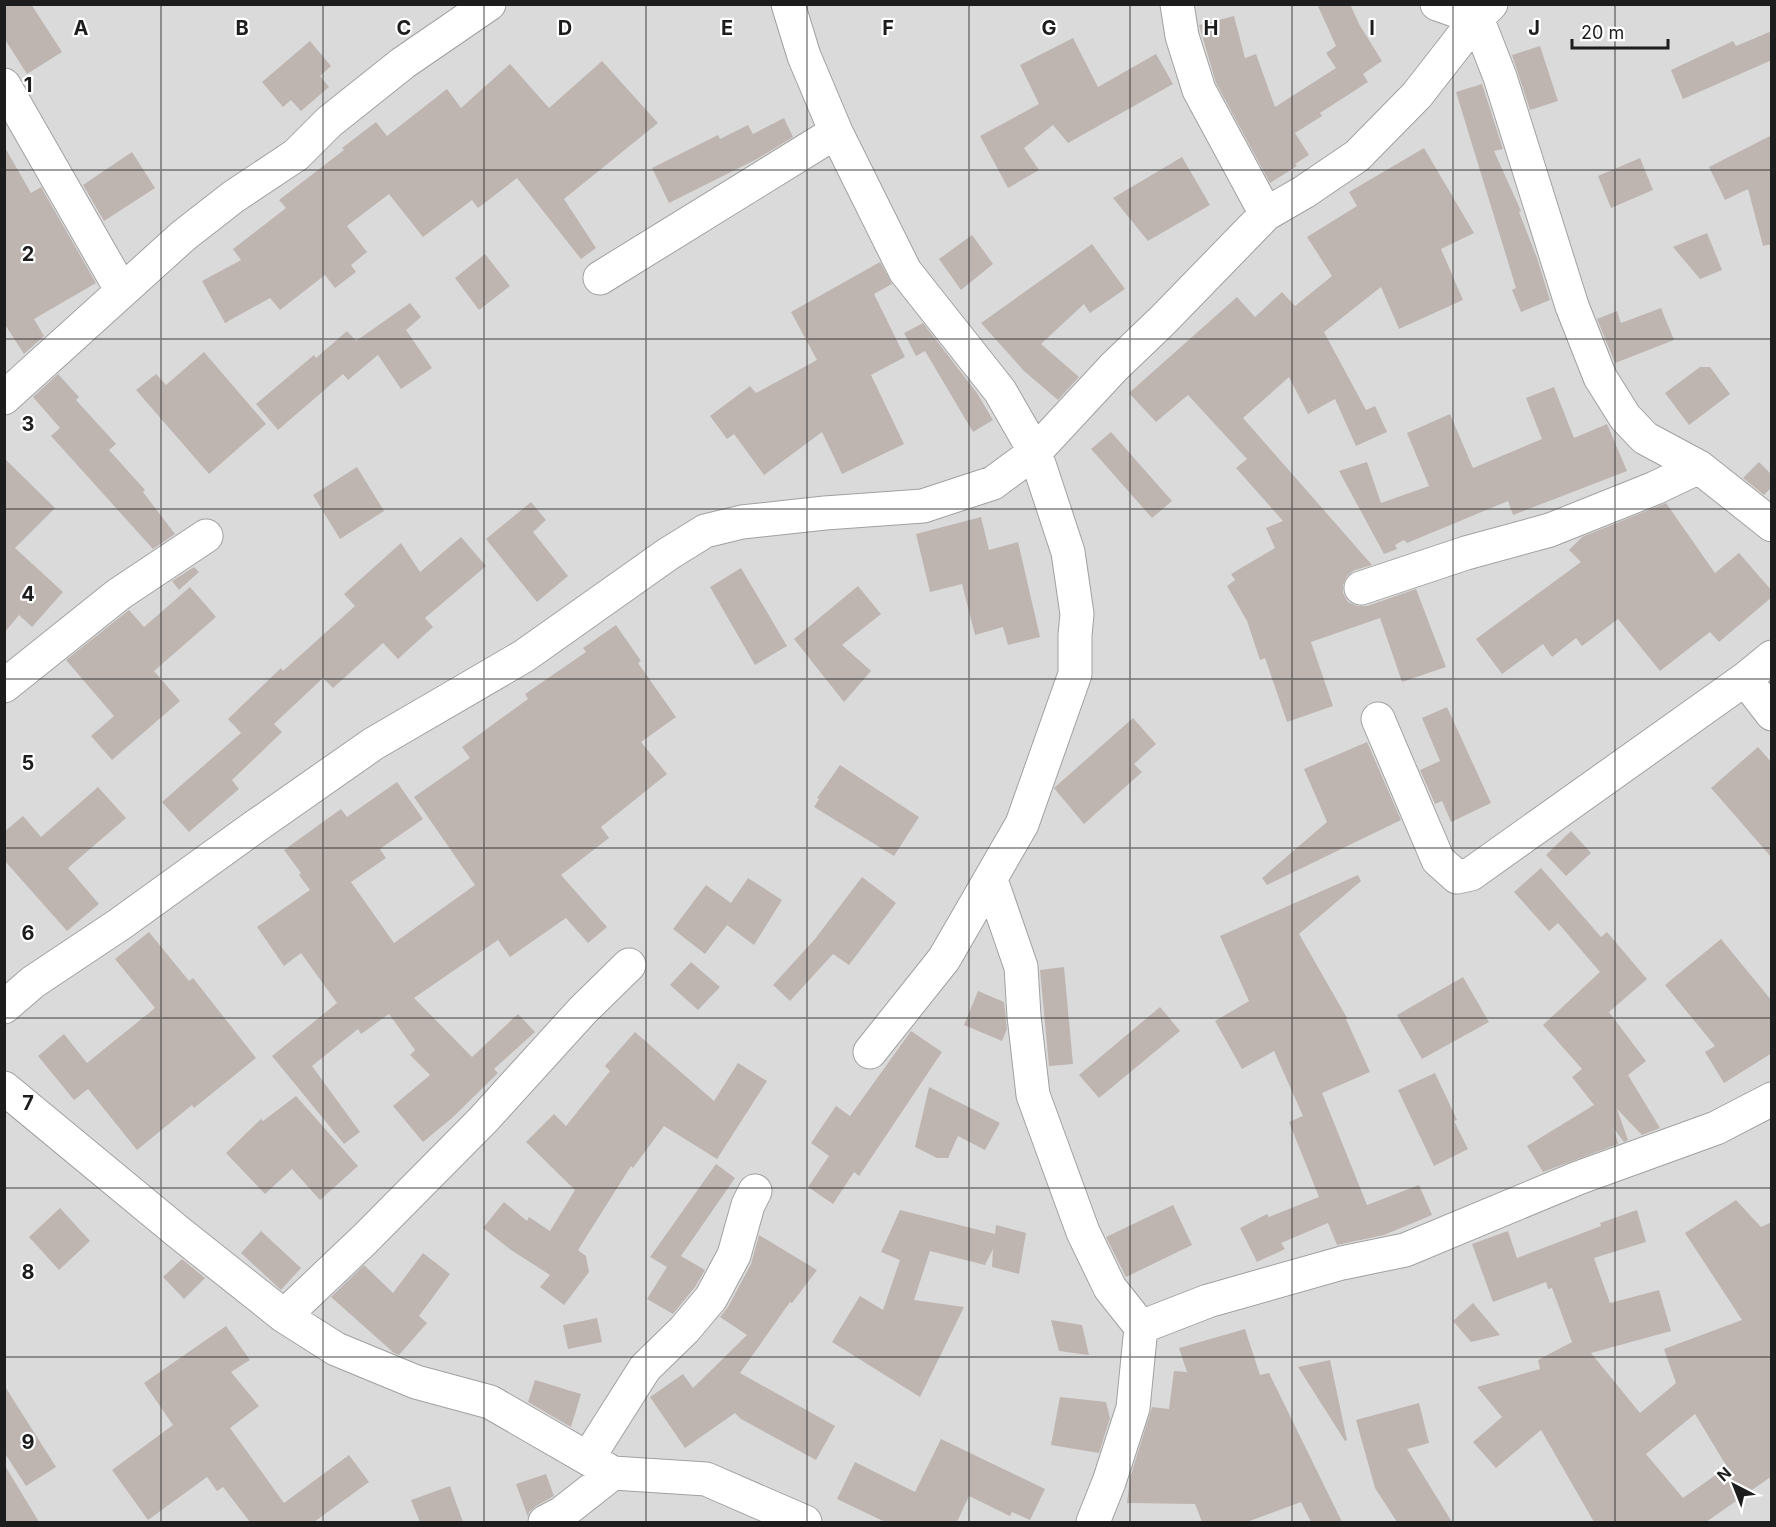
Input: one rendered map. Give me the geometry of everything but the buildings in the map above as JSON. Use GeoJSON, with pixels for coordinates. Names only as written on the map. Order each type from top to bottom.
{"type":"FeatureCollection","features":[{"type":"Feature","properties":{"kind":"street"},"geometry":{"type":"LineString","coordinates":[[788,4],[804,56],[837,132],[905,271],[1000,391],[1035,452],[1068,552],[1077,614],[1075,674],[1022,824],[944,959],[870,1052]]}},
{"type":"Feature","properties":{"kind":"street"},"geometry":{"type":"LineString","coordinates":[[1177,4],[1182,36],[1199,90],[1266,214]]}},
{"type":"Feature","properties":{"kind":"street"},"geometry":{"type":"LineString","coordinates":[[1437,4],[1484,11]]}},
{"type":"Feature","properties":{"kind":"street"},"geometry":{"type":"LineString","coordinates":[[4,398],[191,229],[233,197],[296,156],[329,122],[403,63],[480,7]]}},
{"type":"Feature","properties":{"kind":"street"},"geometry":{"type":"LineString","coordinates":[[4,1007],[33,982],[120,924],[373,744],[524,656],[668,554],[705,531],[742,522],[923,506],[993,483],[1035,452],[1114,367],[1266,214],[1304,192],[1357,156],[1417,95],[1484,11]]}},
{"type":"Feature","properties":{"kind":"street"},"geometry":{"type":"LineString","coordinates":[[1484,11],[1500,78],[1572,306],[1600,377],[1625,417],[1645,438],[1699,467],[1772,525]]}},
{"type":"Feature","properties":{"kind":"street"},"geometry":{"type":"LineString","coordinates":[[4,85],[122,291]]}},
{"type":"Feature","properties":{"kind":"street"},"geometry":{"type":"LineString","coordinates":[[600,278],[837,132]]}},
{"type":"Feature","properties":{"kind":"street"},"geometry":{"type":"LineString","coordinates":[[1361,588],[1466,553],[1550,530],[1655,488],[1699,467]]}},
{"type":"Feature","properties":{"kind":"street"},"geometry":{"type":"LineString","coordinates":[[4,686],[119,594],[206,536]]}},
{"type":"Feature","properties":{"kind":"street"},"geometry":{"type":"LineString","coordinates":[[1378,719],[1438,860],[1457,877],[1471,874],[1745,679],[1772,657]]}},
{"type":"Feature","properties":{"kind":"street"},"geometry":{"type":"LineString","coordinates":[[1745,679],[1772,714]]}},
{"type":"Feature","properties":{"kind":"street"},"geometry":{"type":"LineString","coordinates":[[991,880],[1021,967],[1033,1095],[1083,1232],[1110,1288],[1141,1327],[1133,1408],[1109,1482],[1093,1522]]}},
{"type":"Feature","properties":{"kind":"street"},"geometry":{"type":"LineString","coordinates":[[284,1316],[365,1239],[483,1120],[583,1010],[629,965]]}},
{"type":"Feature","properties":{"kind":"street"},"geometry":{"type":"LineString","coordinates":[[4,1088],[284,1316],[336,1349],[416,1382],[490,1402],[600,1466],[706,1479],[805,1522]]}},
{"type":"Feature","properties":{"kind":"street"},"geometry":{"type":"LineString","coordinates":[[1141,1327],[1208,1301],[1342,1263],[1405,1250],[1578,1178],[1716,1128],[1772,1099]]}},
{"type":"Feature","properties":{"kind":"street"},"geometry":{"type":"LineString","coordinates":[[545,1522],[562,1513],[600,1466],[645,1368],[684,1330],[711,1298],[734,1255],[748,1205],[755,1191]]}},
{"type":"Feature","properties":{"kind":"shaded area"},"geometry":{"type":"Polygon","coordinates":[[[5,5],[1771,5],[1771,1522],[5,1522],[5,5]]]}}]}
